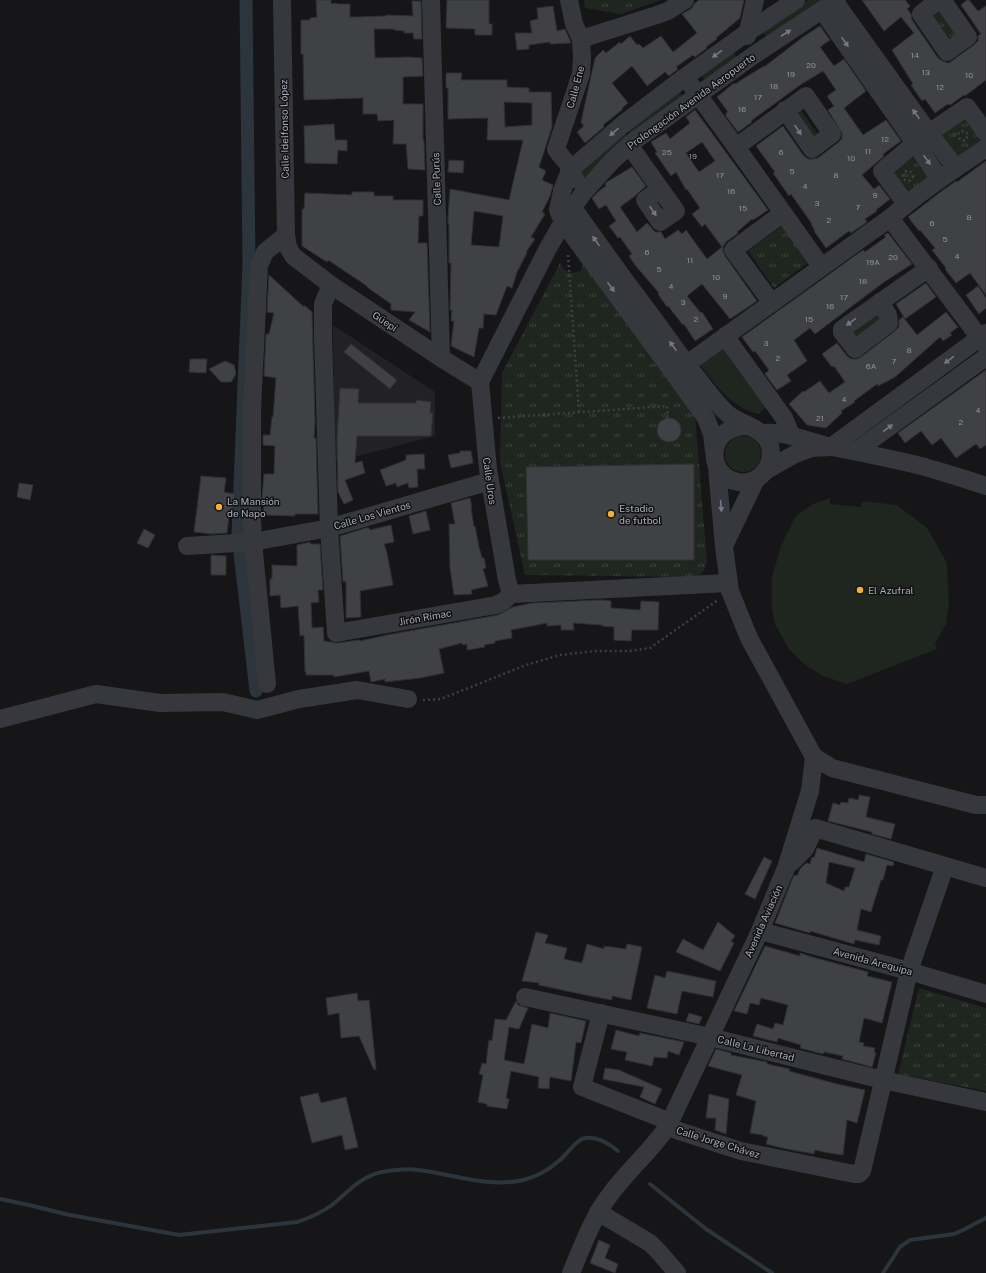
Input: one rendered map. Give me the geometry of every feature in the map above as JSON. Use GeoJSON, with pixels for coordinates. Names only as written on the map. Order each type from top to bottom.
{"type":"FeatureCollection","features":[{"type":"Feature","properties":{"kind":"street","name":"Calle Idelfonso López"},"geometry":{"type":"LineString","coordinates":[[282,0],[286,235],[288,247],[294,256]]}},
{"type":"Feature","properties":{"kind":"street","name":"Calle Purús"},"geometry":{"type":"LineString","coordinates":[[431,0],[441,358]]}},
{"type":"Feature","properties":{"kind":"street","name":"Calle Ene"},"geometry":{"type":"LineString","coordinates":[[569,0],[574,24],[581,38],[582,57],[580,74],[556,149],[560,156],[568,164],[570,170]]}},
{"type":"Feature","properties":{"kind":"street"},"geometry":{"type":"LineString","coordinates":[[581,38],[668,11],[685,0]]}},
{"type":"Feature","properties":{"kind":"street"},"geometry":{"type":"LineString","coordinates":[[754,55],[746,41],[755,0]]}},
{"type":"Feature","properties":{"kind":"street","name":"Prolongación Avenida Aeropuerto"},"geometry":{"type":"LineString","coordinates":[[568,215],[558,210],[562,191],[570,170],[622,125],[685,77],[796,0]]}},
{"type":"Feature","properties":{"kind":"street"},"geometry":{"type":"LineString","coordinates":[[832,4],[956,168]]}},
{"type":"Feature","properties":{"kind":"street"},"geometry":{"type":"LineString","coordinates":[[832,4],[915,143],[940,179]]}},
{"type":"Feature","properties":{"kind":"street","name":"Prolongación Avenida Aeropuerto"},"geometry":{"type":"LineString","coordinates":[[480,382],[547,250],[583,193],[612,161],[629,146],[754,55],[832,4]]}},
{"type":"Feature","properties":{"kind":"street"},"geometry":{"type":"LineString","coordinates":[[685,77],[821,266]]}},
{"type":"Feature","properties":{"kind":"street"},"geometry":{"type":"LineString","coordinates":[[736,147],[785,110],[806,96],[832,134],[812,149],[785,110]]}},
{"type":"Feature","properties":{"kind":"street"},"geometry":{"type":"LineString","coordinates":[[929,133],[967,107],[986,133]]}},
{"type":"Feature","properties":{"kind":"street"},"geometry":{"type":"LineString","coordinates":[[906,204],[882,171],[915,143]]}},
{"type":"Feature","properties":{"kind":"street"},"geometry":{"type":"LineString","coordinates":[[629,146],[676,211]]}},
{"type":"Feature","properties":{"kind":"street"},"geometry":{"type":"LineString","coordinates":[[680,368],[890,218],[940,179],[986,148]]}},
{"type":"Feature","properties":{"kind":"street"},"geometry":{"type":"LineString","coordinates":[[570,170],[583,193]]}},
{"type":"Feature","properties":{"kind":"street"},"geometry":{"type":"LineString","coordinates":[[772,303],[733,250],[783,213]]}},
{"type":"Feature","properties":{"kind":"street"},"geometry":{"type":"LineString","coordinates":[[568,215],[572,245]]}},
{"type":"Feature","properties":{"kind":"street"},"geometry":{"type":"LineString","coordinates":[[568,215],[680,368],[706,418],[712,434],[716,459],[729,587],[749,638],[814,757],[832,768],[976,805],[986,805]]}},
{"type":"Feature","properties":{"kind":"street"},"geometry":{"type":"LineString","coordinates":[[890,218],[984,339],[831,447],[811,448],[795,454],[747,482],[730,480],[722,474],[716,459],[717,442],[726,432],[738,426],[791,435],[831,447],[856,451],[924,467],[986,486]]}},
{"type":"Feature","properties":{"kind":"street"},"geometry":{"type":"LineString","coordinates":[[267,684],[252,542],[252,409],[259,266],[265,252],[286,235]]}},
{"type":"Feature","properties":{"kind":"street"},"geometry":{"type":"LineString","coordinates":[[547,250],[565,239],[572,245],[680,368],[728,414],[754,429],[766,439],[770,446],[771,454],[724,547]]}},
{"type":"Feature","properties":{"kind":"street","name":"Güepí"},"geometry":{"type":"LineString","coordinates":[[294,256],[331,285],[480,382]]}},
{"type":"Feature","properties":{"kind":"street"},"geometry":{"type":"LineString","coordinates":[[880,302],[929,268]]}},
{"type":"Feature","properties":{"kind":"street"},"geometry":{"type":"LineString","coordinates":[[329,528],[323,304],[331,285]]}},
{"type":"Feature","properties":{"kind":"street"},"geometry":{"type":"LineString","coordinates":[[725,336],[784,418],[791,435]]}},
{"type":"Feature","properties":{"kind":"street"},"geometry":{"type":"LineString","coordinates":[[856,451],[986,356]]}},
{"type":"Feature","properties":{"kind":"street","name":"Calle Uros"},"geometry":{"type":"LineString","coordinates":[[480,382],[490,481],[509,587]]}},
{"type":"Feature","properties":{"kind":"street","name":"Calle Los Vientos"},"geometry":{"type":"LineString","coordinates":[[187,546],[252,542],[329,528],[490,481]]}},
{"type":"Feature","properties":{"kind":"street","name":"Jirón Rímac"},"geometry":{"type":"LineString","coordinates":[[329,528],[336,633],[496,605],[504,601],[509,587]]}},
{"type":"Feature","properties":{"kind":"street"},"geometry":{"type":"LineString","coordinates":[[509,587],[729,587]]}},
{"type":"Feature","properties":{"kind":"street"},"geometry":{"type":"LineString","coordinates":[[0,719],[96,694],[160,703],[224,702],[257,710],[299,699],[357,690],[408,699]]}},
{"type":"Feature","properties":{"kind":"street","name":"Avenida Aviación"},"geometry":{"type":"LineString","coordinates":[[571,1273],[598,1212],[609,1196],[658,1142],[668,1126],[760,931],[786,868],[810,791],[814,757]]}},
{"type":"Feature","properties":{"kind":"street"},"geometry":{"type":"LineString","coordinates":[[786,868],[804,849],[815,828],[986,878]]}},
{"type":"Feature","properties":{"kind":"street"},"geometry":{"type":"LineString","coordinates":[[883,1080],[909,971],[945,866]]}},
{"type":"Feature","properties":{"kind":"street","name":"Avenida Arequipa"},"geometry":{"type":"LineString","coordinates":[[760,931],[909,971],[986,994]]}},
{"type":"Feature","properties":{"kind":"street","name":"Calle La Libertad"},"geometry":{"type":"LineString","coordinates":[[525,997],[710,1037],[883,1080],[986,1102]]}},
{"type":"Feature","properties":{"kind":"street","name":"Calle Jorge Chávez"},"geometry":{"type":"LineString","coordinates":[[601,1013],[582,1087],[663,1119],[668,1126],[679,1131],[741,1151],[775,1159],[859,1174],[862,1171],[883,1080]]}},
{"type":"Feature","properties":{"kind":"street"},"geometry":{"type":"LineString","coordinates":[[598,1212],[650,1243],[677,1273]]}},
{"type":"Feature","properties":{"kind":"path"},"geometry":{"type":"LineString","coordinates":[[909,171],[912,173],[913,177],[910,181],[907,181],[903,178],[903,175],[905,172],[909,171]]}},
{"type":"Feature","properties":{"kind":"path"},"geometry":{"type":"LineString","coordinates":[[572,245],[579,412]]}},
{"type":"Feature","properties":{"kind":"path"},"geometry":{"type":"LineString","coordinates":[[498,418],[667,406],[668,431]]}},
{"type":"Feature","properties":{"kind":"path"},"geometry":{"type":"LineString","coordinates":[[408,699],[441,699],[526,665],[560,655],[595,651],[629,651],[650,648],[729,587]]}},
{"type":"Feature","properties":{"kind":"shaded area"},"geometry":{"type":"Polygon","coordinates":[[[333,325],[435,392],[435,436],[335,462],[333,325]]]}},
{"type":"Feature","properties":{"kind":"green space"},"geometry":{"type":"Polygon","coordinates":[[[584,0],[661,0],[621,14],[585,8],[584,0]]]}},
{"type":"Feature","properties":{"kind":"green space"},"geometry":{"type":"Polygon","coordinates":[[[808,0],[827,0],[767,39],[761,30],[808,0]]]}},
{"type":"Feature","properties":{"kind":"green space"},"geometry":{"type":"Polygon","coordinates":[[[938,7],[962,33],[950,44],[930,13],[938,7]]]}},
{"type":"Feature","properties":{"kind":"green space"},"geometry":{"type":"Polygon","coordinates":[[[733,51],[738,59],[706,82],[700,74],[733,51]]]}},
{"type":"Feature","properties":{"kind":"green space"},"geometry":{"type":"Polygon","coordinates":[[[678,89],[684,98],[632,136],[626,128],[678,89]]]}},
{"type":"Feature","properties":{"kind":"green space"},"geometry":{"type":"Polygon","coordinates":[[[800,109],[820,137],[813,142],[792,115],[800,109]]]}},
{"type":"Feature","properties":{"kind":"green space"},"geometry":{"type":"Polygon","coordinates":[[[966,113],[986,140],[958,158],[939,131],[966,113]]]}},
{"type":"Feature","properties":{"kind":"green space"},"geometry":{"type":"Polygon","coordinates":[[[624,131],[629,138],[585,182],[578,171],[624,131]]]}},
{"type":"Feature","properties":{"kind":"green space"},"geometry":{"type":"Polygon","coordinates":[[[912,156],[930,180],[906,198],[888,174],[912,156]]]}},
{"type":"Feature","properties":{"kind":"green space"},"geometry":{"type":"Polygon","coordinates":[[[783,225],[809,262],[774,288],[748,251],[783,225]]]}},
{"type":"Feature","properties":{"kind":"green space"},"geometry":{"type":"Polygon","coordinates":[[[560,263],[566,271],[574,273],[581,271],[583,263],[695,415],[707,562],[704,571],[697,577],[525,575],[500,462],[502,373],[560,263]]]}},
{"type":"Feature","properties":{"kind":"green space"},"geometry":{"type":"Polygon","coordinates":[[[878,307],[885,317],[856,345],[849,328],[878,307]]]}},
{"type":"Feature","properties":{"kind":"green space"},"geometry":{"type":"Polygon","coordinates":[[[726,346],[768,404],[759,414],[749,411],[732,401],[724,394],[698,363],[726,346]]]}},
{"type":"Feature","properties":{"kind":"green space"},"geometry":{"type":"Polygon","coordinates":[[[747,436],[756,441],[760,447],[760,461],[756,467],[747,472],[739,472],[730,467],[726,461],[725,450],[730,441],[736,437],[747,436]]]}},
{"type":"Feature","properties":{"kind":"green space","name":"El Azufral"},"geometry":{"type":"Polygon","coordinates":[[[830,498],[830,504],[861,507],[862,502],[870,502],[897,505],[927,528],[947,563],[949,603],[946,624],[935,643],[937,649],[847,684],[823,676],[803,663],[789,649],[775,624],[772,609],[772,577],[781,546],[795,517],[813,504],[830,498]]]}},
{"type":"Feature","properties":{"kind":"green space"},"geometry":{"type":"Polygon","coordinates":[[[919,988],[986,1008],[986,1091],[898,1074],[919,988]]]}},
{"type":"Feature","properties":{"kind":"building"},"geometry":{"type":"Polygon","coordinates":[[[316,0],[331,0],[331,4],[350,4],[350,17],[386,15],[413,16],[412,1],[421,1],[422,39],[414,39],[413,33],[404,33],[404,31],[394,29],[374,29],[375,58],[422,58],[423,76],[403,77],[403,104],[423,104],[425,170],[408,169],[406,144],[393,144],[394,120],[378,121],[377,114],[363,114],[363,98],[304,100],[303,54],[301,54],[301,20],[310,20],[310,18],[317,17],[316,0]]]}},
{"type":"Feature","properties":{"kind":"building"},"geometry":{"type":"Polygon","coordinates":[[[447,0],[489,0],[489,24],[492,24],[492,35],[475,35],[475,29],[446,28],[447,0]]]}},
{"type":"Feature","properties":{"kind":"building"},"geometry":{"type":"Polygon","coordinates":[[[699,0],[744,0],[740,18],[706,47],[707,48],[695,57],[693,55],[676,67],[678,69],[669,76],[665,72],[647,86],[632,66],[612,83],[628,103],[622,108],[623,109],[603,125],[604,127],[585,143],[577,132],[584,126],[581,122],[595,58],[603,50],[606,53],[620,42],[621,44],[630,36],[637,45],[639,44],[643,48],[661,36],[673,52],[697,33],[682,14],[691,9],[699,0]]]}},
{"type":"Feature","properties":{"kind":"building"},"geometry":{"type":"Polygon","coordinates":[[[862,0],[905,0],[910,6],[907,9],[911,14],[912,20],[938,58],[949,63],[974,45],[978,41],[978,36],[981,34],[961,5],[969,0],[978,11],[986,6],[986,80],[965,96],[964,95],[950,105],[948,104],[935,113],[925,99],[922,101],[911,85],[913,84],[892,50],[914,33],[901,17],[884,31],[862,0]]]}},
{"type":"Feature","properties":{"kind":"building"},"geometry":{"type":"Polygon","coordinates":[[[553,6],[557,31],[565,29],[571,43],[550,44],[550,42],[529,45],[529,49],[517,50],[515,33],[532,33],[530,21],[538,19],[537,8],[553,6]]]}},
{"type":"Feature","properties":{"kind":"building"},"geometry":{"type":"Polygon","coordinates":[[[820,26],[830,40],[820,47],[834,66],[844,59],[866,91],[844,108],[863,135],[886,120],[901,141],[883,154],[884,156],[862,175],[874,189],[879,185],[890,199],[876,210],[877,211],[865,219],[867,222],[851,233],[849,231],[826,248],[814,231],[812,224],[791,194],[789,196],[773,173],[775,172],[756,146],[783,126],[803,155],[808,159],[818,158],[839,142],[842,138],[842,133],[828,110],[834,106],[827,96],[836,90],[823,71],[800,85],[738,132],[726,116],[726,113],[728,112],[717,97],[734,83],[735,84],[764,67],[820,26]]]}},
{"type":"Feature","properties":{"kind":"building"},"geometry":{"type":"Polygon","coordinates":[[[446,73],[462,73],[461,80],[507,80],[507,87],[529,88],[529,92],[551,92],[552,127],[539,167],[546,171],[542,180],[553,185],[550,196],[542,212],[545,214],[531,237],[535,239],[526,252],[527,253],[517,272],[512,288],[507,286],[496,315],[484,314],[483,328],[479,328],[474,357],[451,346],[454,321],[451,321],[452,310],[450,310],[451,263],[449,263],[448,217],[450,189],[509,200],[523,140],[487,140],[488,118],[448,119],[448,88],[446,88],[446,73]],[[504,102],[505,127],[532,125],[532,103],[504,102]],[[474,211],[471,245],[499,247],[503,216],[474,211]]]}},
{"type":"Feature","properties":{"kind":"building"},"geometry":{"type":"Polygon","coordinates":[[[695,110],[768,210],[753,220],[752,219],[723,246],[725,256],[757,301],[730,319],[702,284],[687,296],[701,313],[702,312],[713,329],[695,341],[684,324],[683,325],[668,306],[667,307],[658,294],[659,293],[635,265],[629,256],[632,254],[620,237],[618,238],[609,226],[616,221],[606,205],[599,209],[592,198],[606,186],[605,184],[607,182],[632,167],[646,186],[620,207],[637,232],[647,223],[655,232],[661,232],[665,239],[678,230],[682,234],[686,230],[707,259],[722,247],[705,224],[702,227],[692,214],[700,208],[687,189],[686,190],[676,172],[671,176],[655,153],[657,152],[651,142],[666,133],[670,139],[690,123],[686,117],[695,110]],[[702,142],[686,153],[699,172],[715,161],[702,142]]]}},
{"type":"Feature","properties":{"kind":"building"},"geometry":{"type":"Polygon","coordinates":[[[334,124],[335,140],[347,140],[347,151],[338,150],[337,164],[305,163],[304,126],[334,124]]]}},
{"type":"Feature","properties":{"kind":"building"},"geometry":{"type":"Polygon","coordinates":[[[449,160],[464,161],[463,173],[448,172],[449,160]]]}},
{"type":"Feature","properties":{"kind":"building"},"geometry":{"type":"Polygon","coordinates":[[[986,161],[986,295],[970,273],[956,283],[932,250],[935,248],[908,217],[942,191],[986,161]]]}},
{"type":"Feature","properties":{"kind":"building"},"geometry":{"type":"Polygon","coordinates":[[[352,192],[374,192],[374,196],[393,196],[393,200],[423,200],[423,216],[419,216],[418,243],[427,243],[430,332],[409,320],[415,312],[391,310],[391,304],[367,286],[328,260],[327,262],[302,246],[302,209],[304,209],[305,193],[352,195],[352,192]]]}},
{"type":"Feature","properties":{"kind":"building"},"geometry":{"type":"Polygon","coordinates":[[[888,233],[912,264],[884,282],[815,334],[810,328],[794,340],[807,361],[787,375],[791,381],[777,390],[765,374],[769,370],[742,337],[863,250],[865,252],[886,237],[884,235],[888,233]]]}},
{"type":"Feature","properties":{"kind":"building"},"geometry":{"type":"Polygon","coordinates":[[[269,275],[304,307],[304,305],[312,312],[315,422],[314,438],[316,438],[318,514],[295,514],[295,516],[263,515],[264,505],[262,505],[262,498],[264,474],[274,474],[275,446],[263,445],[263,435],[270,435],[276,378],[264,376],[266,334],[269,334],[274,313],[267,312],[269,275]]]}},
{"type":"Feature","properties":{"kind":"building"},"geometry":{"type":"Polygon","coordinates":[[[926,283],[936,297],[905,319],[896,304],[926,283]]]}},
{"type":"Feature","properties":{"kind":"building"},"geometry":{"type":"Polygon","coordinates":[[[978,286],[986,298],[986,308],[979,314],[966,295],[978,286]]]}},
{"type":"Feature","properties":{"kind":"building"},"geometry":{"type":"Polygon","coordinates":[[[946,312],[958,327],[950,333],[952,335],[943,341],[940,337],[895,377],[878,386],[877,384],[854,401],[855,402],[841,411],[842,413],[826,428],[807,425],[789,404],[803,391],[804,392],[820,381],[829,393],[845,382],[834,366],[832,367],[822,354],[837,343],[847,356],[851,359],[857,359],[895,331],[899,327],[899,320],[903,317],[917,335],[946,312]]]}},
{"type":"Feature","properties":{"kind":"building"},"geometry":{"type":"Polygon","coordinates":[[[351,344],[397,380],[390,389],[344,352],[351,344]]]}},
{"type":"Feature","properties":{"kind":"building"},"geometry":{"type":"Polygon","coordinates":[[[190,359],[207,359],[206,373],[189,372],[190,359]]]}},
{"type":"Feature","properties":{"kind":"building"},"geometry":{"type":"Polygon","coordinates":[[[225,361],[234,365],[236,374],[231,382],[221,382],[209,369],[225,361]]]}},
{"type":"Feature","properties":{"kind":"building"},"geometry":{"type":"Polygon","coordinates":[[[986,370],[986,445],[980,449],[976,444],[956,458],[941,438],[932,445],[921,431],[905,443],[898,433],[986,370]]]}},
{"type":"Feature","properties":{"kind":"building"},"geometry":{"type":"Polygon","coordinates":[[[340,388],[359,389],[358,403],[416,403],[416,400],[431,402],[430,413],[433,413],[431,436],[357,436],[355,463],[362,461],[365,473],[345,480],[353,500],[344,504],[338,492],[337,439],[340,388]]]}},
{"type":"Feature","properties":{"kind":"building"},"geometry":{"type":"Polygon","coordinates":[[[669,418],[678,421],[681,430],[678,439],[669,442],[660,439],[657,430],[660,421],[669,418]]]}},
{"type":"Feature","properties":{"kind":"building"},"geometry":{"type":"Polygon","coordinates":[[[460,451],[471,451],[473,463],[451,468],[448,455],[460,453],[460,451]]]}},
{"type":"Feature","properties":{"kind":"building"},"geometry":{"type":"Polygon","coordinates":[[[424,454],[425,469],[417,469],[418,487],[409,488],[408,483],[397,487],[396,483],[386,486],[380,470],[406,460],[406,455],[424,454]]]}},
{"type":"Feature","properties":{"kind":"building","name":"Estadio de futbol"},"geometry":{"type":"Polygon","coordinates":[[[694,464],[694,560],[528,560],[526,467],[694,464]]]}},
{"type":"Feature","properties":{"kind":"building"},"geometry":{"type":"Polygon","coordinates":[[[201,476],[226,478],[224,492],[235,494],[232,516],[229,516],[227,533],[211,534],[194,532],[201,476]]]}},
{"type":"Feature","properties":{"kind":"building"},"geometry":{"type":"Polygon","coordinates":[[[19,483],[33,485],[30,500],[17,497],[19,483]]]}},
{"type":"Feature","properties":{"kind":"building"},"geometry":{"type":"Polygon","coordinates":[[[470,498],[474,527],[475,526],[482,558],[484,558],[486,568],[483,569],[488,586],[471,590],[472,594],[454,595],[450,568],[449,524],[455,524],[451,503],[470,498]]]}},
{"type":"Feature","properties":{"kind":"building"},"geometry":{"type":"Polygon","coordinates":[[[426,511],[430,530],[413,534],[409,516],[426,511]]]}},
{"type":"Feature","properties":{"kind":"building"},"geometry":{"type":"Polygon","coordinates":[[[391,525],[394,542],[384,544],[393,585],[360,591],[361,617],[346,618],[346,581],[343,582],[340,536],[366,528],[369,528],[370,530],[391,525]]]}},
{"type":"Feature","properties":{"kind":"building"},"geometry":{"type":"Polygon","coordinates":[[[144,529],[155,535],[148,548],[137,543],[144,529]]]}},
{"type":"Feature","properties":{"kind":"building"},"geometry":{"type":"Polygon","coordinates":[[[310,542],[310,544],[320,544],[323,590],[318,590],[319,602],[311,603],[312,628],[323,627],[324,641],[337,643],[360,641],[498,615],[513,607],[532,603],[602,600],[611,601],[611,608],[640,610],[641,601],[659,602],[658,630],[632,630],[631,641],[614,640],[614,627],[573,623],[574,630],[561,630],[561,625],[547,626],[547,623],[511,630],[512,638],[495,641],[495,643],[484,645],[485,647],[467,650],[467,644],[463,645],[462,643],[439,649],[444,673],[420,678],[385,682],[385,679],[371,682],[369,671],[334,677],[334,675],[306,675],[304,635],[300,636],[298,606],[281,608],[280,595],[270,596],[270,579],[272,579],[272,565],[297,566],[297,545],[310,542]]]}},
{"type":"Feature","properties":{"kind":"building"},"geometry":{"type":"Polygon","coordinates":[[[211,555],[226,556],[226,575],[211,575],[211,555]]]}},
{"type":"Feature","properties":{"kind":"building"},"geometry":{"type":"Polygon","coordinates":[[[859,795],[870,797],[866,817],[895,824],[891,839],[872,834],[872,832],[828,821],[833,803],[840,805],[841,802],[848,803],[849,798],[858,800],[859,795]]]}},
{"type":"Feature","properties":{"kind":"building"},"geometry":{"type":"Polygon","coordinates":[[[817,848],[864,862],[866,854],[894,862],[893,866],[887,865],[871,912],[861,909],[857,930],[881,936],[879,945],[855,940],[854,944],[810,931],[810,933],[775,923],[794,875],[797,876],[800,869],[806,863],[810,864],[812,857],[814,858],[817,848]],[[829,862],[826,883],[844,891],[845,887],[849,887],[855,868],[829,862]]]}},
{"type":"Feature","properties":{"kind":"building"},"geometry":{"type":"Polygon","coordinates":[[[764,857],[772,861],[755,899],[745,894],[764,857]]]}},
{"type":"Feature","properties":{"kind":"building"},"geometry":{"type":"Polygon","coordinates":[[[718,922],[735,936],[731,941],[734,943],[720,971],[676,952],[683,939],[703,950],[718,922]]]}},
{"type":"Feature","properties":{"kind":"building"},"geometry":{"type":"Polygon","coordinates":[[[536,932],[548,935],[545,943],[567,948],[564,959],[582,963],[587,944],[604,949],[604,946],[626,949],[627,944],[642,947],[631,1000],[612,996],[612,1000],[539,985],[539,983],[522,981],[536,932]]]}},
{"type":"Feature","properties":{"kind":"building"},"geometry":{"type":"Polygon","coordinates":[[[765,946],[800,956],[800,953],[868,972],[867,976],[892,982],[882,1023],[864,1018],[859,1042],[864,1043],[863,1046],[875,1048],[874,1052],[876,1053],[872,1067],[842,1059],[843,1056],[824,1052],[823,1054],[800,1048],[801,1045],[778,1038],[777,1042],[753,1036],[757,1024],[773,1029],[775,1023],[783,1025],[788,1005],[761,998],[759,1005],[750,1003],[747,1014],[734,1011],[765,946]]]}},
{"type":"Feature","properties":{"kind":"building"},"geometry":{"type":"Polygon","coordinates":[[[667,971],[716,981],[713,997],[682,991],[677,1014],[647,1008],[655,975],[665,978],[667,971]]]}},
{"type":"Feature","properties":{"kind":"building"},"geometry":{"type":"Polygon","coordinates":[[[357,993],[358,1001],[369,1000],[376,1069],[374,1070],[359,1036],[341,1038],[339,1013],[328,1015],[326,998],[357,993]]]}},
{"type":"Feature","properties":{"kind":"building"},"geometry":{"type":"Polygon","coordinates":[[[516,1001],[518,1005],[528,1008],[519,1029],[509,1027],[504,1060],[524,1064],[532,1024],[548,1028],[550,1013],[586,1021],[581,1043],[576,1042],[571,1081],[550,1077],[549,1089],[538,1088],[539,1077],[511,1071],[506,1098],[509,1099],[507,1109],[487,1106],[487,1104],[478,1102],[483,1075],[479,1074],[482,1063],[486,1064],[489,1040],[492,1041],[495,1019],[506,1020],[516,1001]]]}},
{"type":"Feature","properties":{"kind":"building"},"geometry":{"type":"Polygon","coordinates":[[[689,1013],[702,1017],[699,1024],[686,1021],[689,1013]]]}},
{"type":"Feature","properties":{"kind":"building"},"geometry":{"type":"Polygon","coordinates":[[[616,1030],[639,1036],[640,1033],[684,1042],[679,1055],[668,1051],[667,1058],[654,1057],[652,1066],[625,1060],[627,1052],[611,1049],[616,1030]]]}},
{"type":"Feature","properties":{"kind":"building"},"geometry":{"type":"Polygon","coordinates":[[[716,1049],[731,1053],[731,1055],[767,1062],[767,1064],[790,1069],[789,1071],[865,1090],[857,1123],[847,1120],[843,1155],[815,1150],[814,1154],[787,1149],[766,1144],[768,1137],[750,1133],[756,1101],[736,1095],[742,1075],[708,1066],[716,1049]]]}},
{"type":"Feature","properties":{"kind":"building"},"geometry":{"type":"Polygon","coordinates":[[[605,1068],[619,1070],[662,1089],[655,1104],[640,1097],[644,1087],[603,1079],[605,1068]]]}},
{"type":"Feature","properties":{"kind":"building"},"geometry":{"type":"Polygon","coordinates":[[[318,1093],[321,1103],[346,1097],[358,1147],[345,1150],[342,1135],[312,1143],[300,1097],[318,1093]]]}},
{"type":"Feature","properties":{"kind":"building"},"geometry":{"type":"Polygon","coordinates":[[[709,1094],[729,1099],[726,1134],[715,1130],[716,1118],[706,1118],[709,1094]]]}},
{"type":"Feature","properties":{"kind":"building"},"geometry":{"type":"Polygon","coordinates":[[[599,1240],[610,1245],[605,1258],[618,1264],[615,1273],[590,1263],[599,1240]]]}},
{"type":"Feature","properties":{"kind":"waterway"},"geometry":{"type":"LineString","coordinates":[[238,534],[249,264],[246,0]]}},
{"type":"Feature","properties":{"kind":"waterway"},"geometry":{"type":"LineString","coordinates":[[240,553],[256,691]]}},
{"type":"Feature","properties":{"kind":"waterway"},"geometry":{"type":"LineString","coordinates":[[0,1199],[65,1214],[179,1235],[297,1222],[324,1210],[361,1181],[374,1174],[382,1172],[414,1169],[470,1180],[510,1182],[528,1179],[538,1175],[560,1160],[576,1143],[582,1139],[597,1139],[618,1151]]}},
{"type":"Feature","properties":{"kind":"waterway"},"geometry":{"type":"LineString","coordinates":[[650,1184],[706,1229],[772,1273]]}},
{"type":"Feature","properties":{"kind":"waterway"},"geometry":{"type":"LineString","coordinates":[[883,1273],[900,1247],[910,1240],[954,1234],[986,1218]]}},
{"type":"Feature","properties":{"kind":"place","name":"La Mansión de Napo"},"geometry":{"type":"Point","coordinates":[219,507]}},
{"type":"Feature","properties":{"kind":"place","name":"Estadio de futbol"},"geometry":{"type":"Point","coordinates":[611,514]}},
{"type":"Feature","properties":{"kind":"place","name":"El Azufral"},"geometry":{"type":"Point","coordinates":[860,590]}}]}
